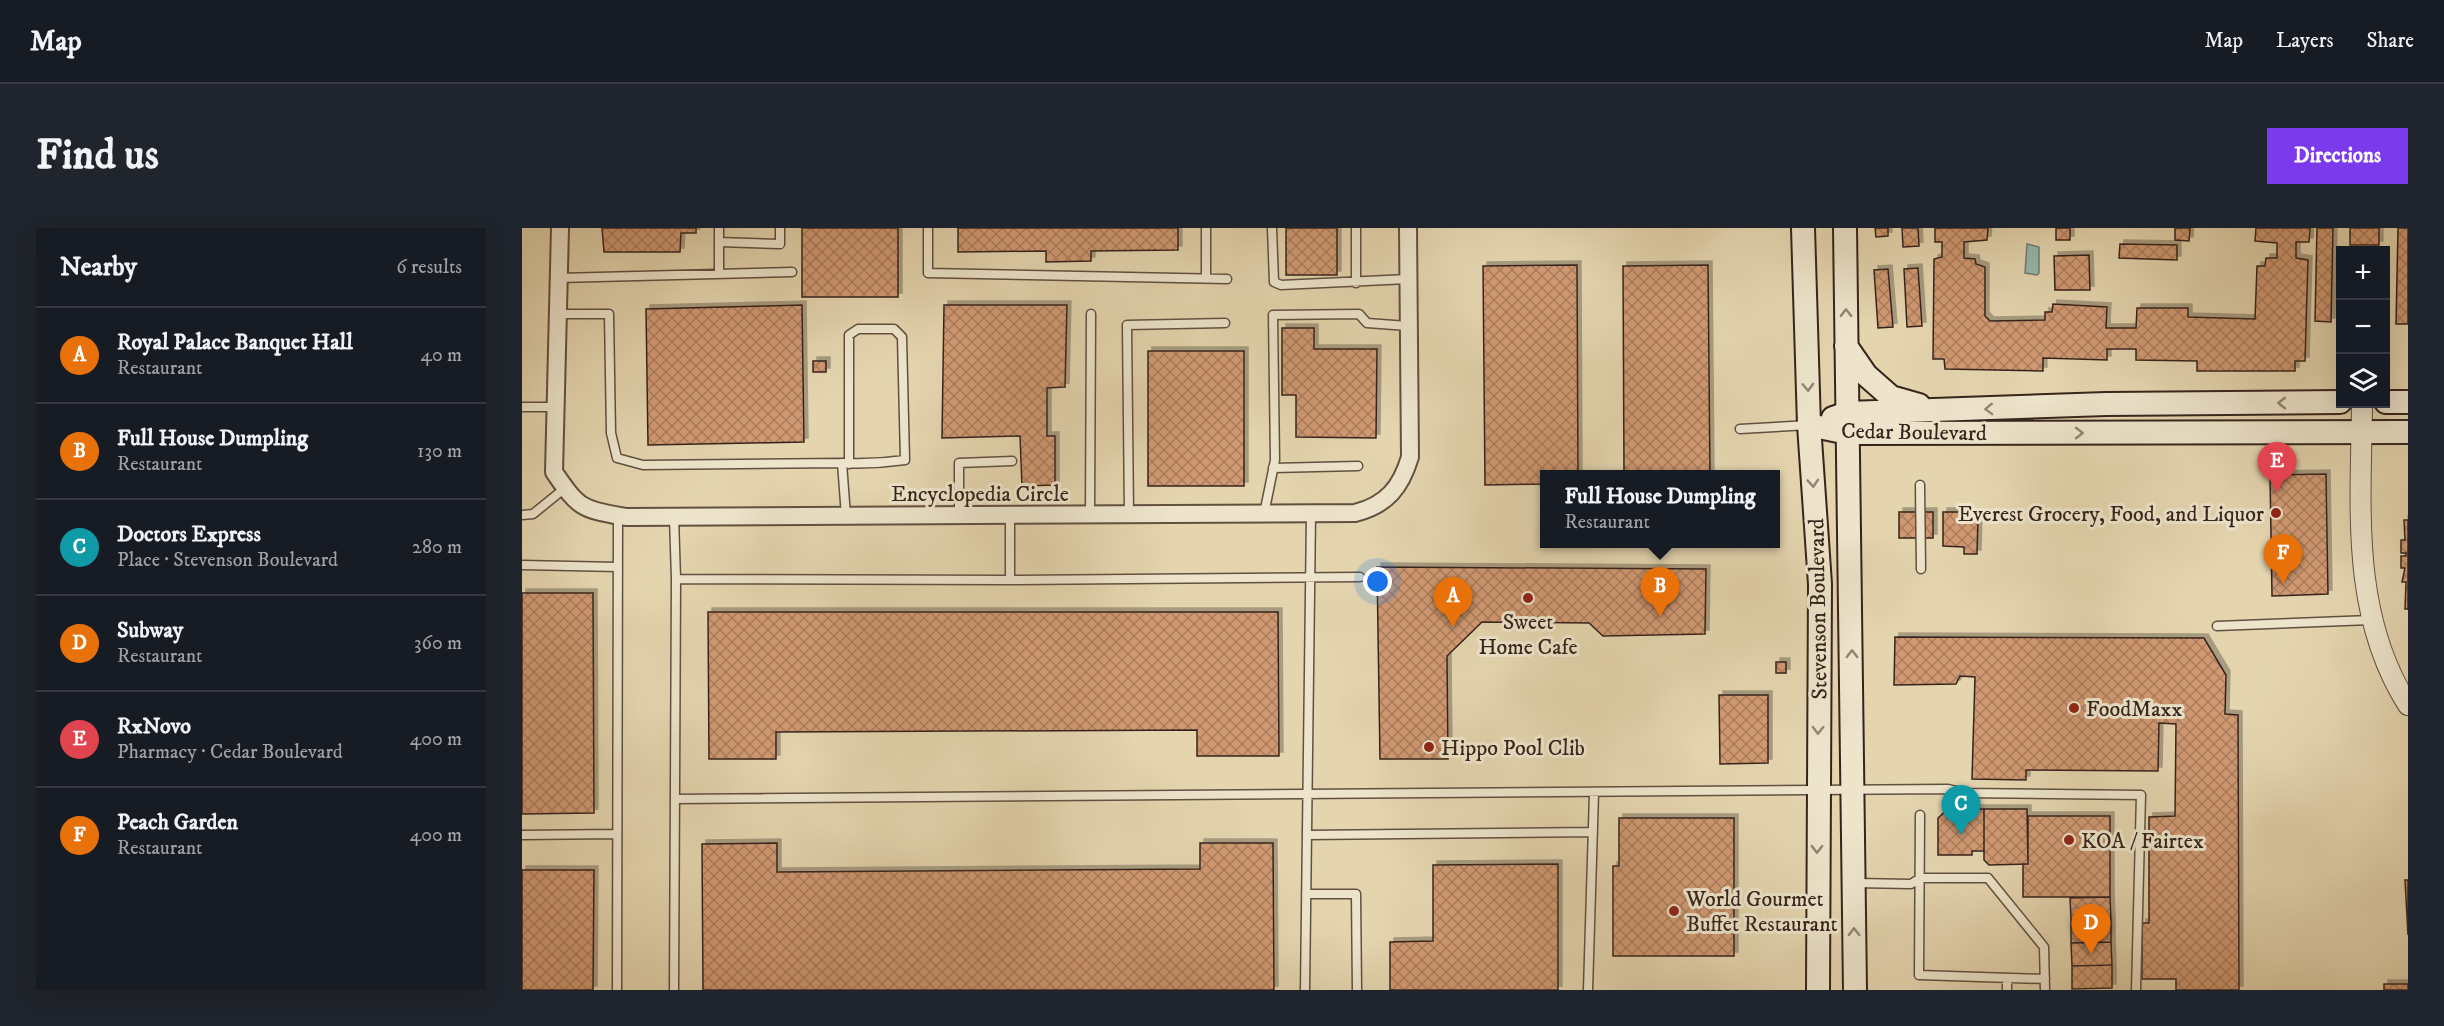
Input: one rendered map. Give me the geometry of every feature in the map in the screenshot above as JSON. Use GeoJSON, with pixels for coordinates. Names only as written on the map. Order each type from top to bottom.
{"type":"FeatureCollection","features":[{"type":"Feature","properties":{"kind":"main road","name":"Stevenson Boulevard"},"geometry":{"type":"LineString","coordinates":[[1803,228],[1809,425],[1820,584],[1817,790],[1818,990]]}},
{"type":"Feature","properties":{"kind":"main road","name":"Stevenson Boulevard"},"geometry":{"type":"LineString","coordinates":[[1845,228],[1855,990]]}},
{"type":"Feature","properties":{"kind":"main road"},"geometry":{"type":"LineString","coordinates":[[1846,346],[1866,375],[1891,397],[1938,411]]}},
{"type":"Feature","properties":{"kind":"main road","name":"Cedar Boulevard"},"geometry":{"type":"LineString","coordinates":[[1848,423],[1938,411],[2106,404],[2336,402]]}},
{"type":"Feature","properties":{"kind":"main road"},"geometry":{"type":"LineString","coordinates":[[2390,402],[2408,402]]}},
{"type":"Feature","properties":{"kind":"main road","name":"Cedar Boulevard"},"geometry":{"type":"LineString","coordinates":[[1809,425],[1848,423],[2408,432]]}},
{"type":"Feature","properties":{"kind":"street","name":"Encyclopedia Circle"},"geometry":{"type":"LineString","coordinates":[[560,228],[554,472],[565,488],[586,509],[618,516],[674,517],[1355,513],[1373,508],[1391,496],[1404,478],[1410,457],[1408,228]]}},
{"type":"Feature","properties":{"kind":"street"},"geometry":{"type":"LineString","coordinates":[[2362,408],[2363,565],[2371,620],[2388,670],[2408,705]]}},
{"type":"Feature","properties":{"kind":"lane"},"geometry":{"type":"LineString","coordinates":[[719,228],[719,274]]}},
{"type":"Feature","properties":{"kind":"lane"},"geometry":{"type":"LineString","coordinates":[[719,242],[780,244],[780,228]]}},
{"type":"Feature","properties":{"kind":"lane"},"geometry":{"type":"LineString","coordinates":[[928,228],[928,273],[1227,279]]}},
{"type":"Feature","properties":{"kind":"lane"},"geometry":{"type":"LineString","coordinates":[[1206,228],[1206,278]]}},
{"type":"Feature","properties":{"kind":"lane"},"geometry":{"type":"LineString","coordinates":[[1272,228],[1274,282],[1281,285],[1408,279]]}},
{"type":"Feature","properties":{"kind":"lane"},"geometry":{"type":"LineString","coordinates":[[1356,228],[1356,283]]}},
{"type":"Feature","properties":{"kind":"lane"},"geometry":{"type":"LineString","coordinates":[[559,278],[792,272]]}},
{"type":"Feature","properties":{"kind":"lane"},"geometry":{"type":"LineString","coordinates":[[558,314],[609,314],[611,433],[616,458],[643,465],[845,464],[905,460],[902,337],[894,329],[858,329],[849,335],[845,464],[846,516]]}},
{"type":"Feature","properties":{"kind":"lane"},"geometry":{"type":"LineString","coordinates":[[1090,515],[1091,314]]}},
{"type":"Feature","properties":{"kind":"lane"},"geometry":{"type":"LineString","coordinates":[[1264,514],[1273,468],[1273,315],[1359,314],[1368,323],[1408,326]]}},
{"type":"Feature","properties":{"kind":"lane"},"geometry":{"type":"LineString","coordinates":[[1129,514],[1127,324],[1225,323]]}},
{"type":"Feature","properties":{"kind":"lane"},"geometry":{"type":"LineString","coordinates":[[522,407],[556,407]]}},
{"type":"Feature","properties":{"kind":"lane"},"geometry":{"type":"LineString","coordinates":[[1740,429],[1809,425]]}},
{"type":"Feature","properties":{"kind":"lane"},"geometry":{"type":"LineString","coordinates":[[959,515],[959,463],[1012,461]]}},
{"type":"Feature","properties":{"kind":"lane"},"geometry":{"type":"LineString","coordinates":[[1273,468],[1358,466]]}},
{"type":"Feature","properties":{"kind":"lane"},"geometry":{"type":"LineString","coordinates":[[1920,485],[1921,569]]}},
{"type":"Feature","properties":{"kind":"lane"},"geometry":{"type":"LineString","coordinates":[[522,515],[533,514],[565,488]]}},
{"type":"Feature","properties":{"kind":"lane"},"geometry":{"type":"LineString","coordinates":[[1305,990],[1311,513]]}},
{"type":"Feature","properties":{"kind":"lane"},"geometry":{"type":"LineString","coordinates":[[1010,515],[1010,580]]}},
{"type":"Feature","properties":{"kind":"lane"},"geometry":{"type":"LineString","coordinates":[[617,990],[618,516]]}},
{"type":"Feature","properties":{"kind":"lane"},"geometry":{"type":"LineString","coordinates":[[674,517],[674,990]]}},
{"type":"Feature","properties":{"kind":"lane"},"geometry":{"type":"LineString","coordinates":[[522,565],[618,567]]}},
{"type":"Feature","properties":{"kind":"lane"},"geometry":{"type":"LineString","coordinates":[[675,579],[1010,580],[1360,577]]}},
{"type":"Feature","properties":{"kind":"lane"},"geometry":{"type":"LineString","coordinates":[[2217,626],[2371,620]]}},
{"type":"Feature","properties":{"kind":"lane"},"geometry":{"type":"LineString","coordinates":[[675,799],[1307,796],[1948,789],[1965,793],[2140,795],[2136,990]]}},
{"type":"Feature","properties":{"kind":"lane"},"geometry":{"type":"LineString","coordinates":[[1588,990],[1593,793]]}},
{"type":"Feature","properties":{"kind":"lane"},"geometry":{"type":"LineString","coordinates":[[1920,816],[1919,975],[2045,979]]}},
{"type":"Feature","properties":{"kind":"lane"},"geometry":{"type":"LineString","coordinates":[[1307,835],[1593,832]]}},
{"type":"Feature","properties":{"kind":"lane"},"geometry":{"type":"LineString","coordinates":[[522,835],[617,834]]}},
{"type":"Feature","properties":{"kind":"lane"},"geometry":{"type":"LineString","coordinates":[[1853,883],[1911,884],[1920,878],[1988,878],[2044,946],[2045,990]]}},
{"type":"Feature","properties":{"kind":"lane"},"geometry":{"type":"LineString","coordinates":[[1306,894],[1356,894],[1357,990]]}},
{"type":"Feature","properties":{"kind":"lane"},"geometry":{"type":"LineString","coordinates":[[2007,978],[2007,990]]}},
{"type":"Feature","properties":{"kind":"water"},"geometry":{"type":"Polygon","coordinates":[[[2027,244],[2039,247],[2039,273],[2037,275],[2025,273],[2027,244]]]}},
{"type":"Feature","properties":{"kind":"building"},"geometry":{"type":"Polygon","coordinates":[[[602,228],[696,228],[696,233],[681,233],[680,252],[604,252],[602,228]]]}},
{"type":"Feature","properties":{"kind":"building"},"geometry":{"type":"Polygon","coordinates":[[[802,228],[898,228],[898,297],[802,297],[802,228]]]}},
{"type":"Feature","properties":{"kind":"building"},"geometry":{"type":"Polygon","coordinates":[[[958,228],[1178,228],[1178,250],[1091,251],[1091,261],[1046,262],[1046,251],[958,252],[958,228]]]}},
{"type":"Feature","properties":{"kind":"building"},"geometry":{"type":"Polygon","coordinates":[[[1286,228],[1337,228],[1337,275],[1286,275],[1286,228]]]}},
{"type":"Feature","properties":{"kind":"building"},"geometry":{"type":"Polygon","coordinates":[[[1875,228],[1888,228],[1888,236],[1876,237],[1875,228]]]}},
{"type":"Feature","properties":{"kind":"building"},"geometry":{"type":"Polygon","coordinates":[[[1902,228],[1918,228],[1919,246],[1903,247],[1902,228]]]}},
{"type":"Feature","properties":{"kind":"building"},"geometry":{"type":"Polygon","coordinates":[[[1935,228],[1988,228],[1987,240],[1964,242],[1964,258],[1975,259],[1976,264],[1985,267],[1985,316],[1990,321],[2045,320],[2045,312],[2052,312],[2053,304],[2107,307],[2106,328],[2136,328],[2137,308],[2188,308],[2188,317],[2255,319],[2257,266],[2265,266],[2266,258],[2277,258],[2277,243],[2255,241],[2256,228],[2310,228],[2309,242],[2296,242],[2296,258],[2308,260],[2305,361],[2295,361],[2295,371],[2197,371],[2197,361],[2136,360],[2136,349],[2107,349],[2107,360],[2043,358],[2043,371],[1945,369],[1944,359],[1933,359],[1934,259],[1942,257],[1942,242],[1935,242],[1935,228]]]}},
{"type":"Feature","properties":{"kind":"building"},"geometry":{"type":"Polygon","coordinates":[[[2056,228],[2070,228],[2070,240],[2056,240],[2056,228]]]}},
{"type":"Feature","properties":{"kind":"building"},"geometry":{"type":"Polygon","coordinates":[[[2175,228],[2190,228],[2189,241],[2175,240],[2175,228]]]}},
{"type":"Feature","properties":{"kind":"building"},"geometry":{"type":"Polygon","coordinates":[[[2317,228],[2333,228],[2331,322],[2315,321],[2317,228]]]}},
{"type":"Feature","properties":{"kind":"building"},"geometry":{"type":"Polygon","coordinates":[[[2350,228],[2379,228],[2379,245],[2350,245],[2350,228]]]}},
{"type":"Feature","properties":{"kind":"building"},"geometry":{"type":"Polygon","coordinates":[[[2398,228],[2408,228],[2408,324],[2396,324],[2398,228]]]}},
{"type":"Feature","properties":{"kind":"building"},"geometry":{"type":"Polygon","coordinates":[[[2120,244],[2177,245],[2177,260],[2119,258],[2120,244]]]}},
{"type":"Feature","properties":{"kind":"building"},"geometry":{"type":"Polygon","coordinates":[[[2089,255],[2090,290],[2055,290],[2054,256],[2089,255]]]}},
{"type":"Feature","properties":{"kind":"building"},"geometry":{"type":"Polygon","coordinates":[[[1577,265],[1578,470],[1540,470],[1540,484],[1485,485],[1483,266],[1577,265]]]}},
{"type":"Feature","properties":{"kind":"building"},"geometry":{"type":"Polygon","coordinates":[[[1708,265],[1710,470],[1624,470],[1623,266],[1708,265]]]}},
{"type":"Feature","properties":{"kind":"building"},"geometry":{"type":"Polygon","coordinates":[[[1918,268],[1922,326],[1907,327],[1904,269],[1918,268]]]}},
{"type":"Feature","properties":{"kind":"building"},"geometry":{"type":"Polygon","coordinates":[[[1888,269],[1893,327],[1878,328],[1874,270],[1888,269]]]}},
{"type":"Feature","properties":{"kind":"building"},"geometry":{"type":"Polygon","coordinates":[[[802,305],[804,442],[648,445],[646,309],[802,305]]]}},
{"type":"Feature","properties":{"kind":"building"},"geometry":{"type":"Polygon","coordinates":[[[944,305],[1067,305],[1065,387],[1047,388],[1047,436],[1055,436],[1055,485],[1022,486],[1020,436],[942,438],[944,305]]]}},
{"type":"Feature","properties":{"kind":"building"},"geometry":{"type":"Polygon","coordinates":[[[1282,328],[1314,328],[1314,349],[1377,349],[1376,438],[1296,437],[1296,395],[1282,395],[1282,328]]]}},
{"type":"Feature","properties":{"kind":"building"},"geometry":{"type":"Polygon","coordinates":[[[1148,351],[1244,351],[1244,486],[1148,486],[1148,351]]]}},
{"type":"Feature","properties":{"kind":"building"},"geometry":{"type":"Polygon","coordinates":[[[813,361],[826,361],[826,372],[813,372],[813,361]]]}},
{"type":"Feature","properties":{"kind":"building"},"geometry":{"type":"Polygon","coordinates":[[[2326,474],[2328,594],[2272,596],[2270,475],[2326,474]]]}},
{"type":"Feature","properties":{"kind":"building"},"geometry":{"type":"Polygon","coordinates":[[[1899,512],[1933,512],[1933,538],[1899,538],[1899,512]]]}},
{"type":"Feature","properties":{"kind":"building"},"geometry":{"type":"Polygon","coordinates":[[[1943,512],[1966,512],[1966,519],[1978,519],[1977,554],[1964,554],[1964,547],[1943,546],[1943,512]]]}},
{"type":"Feature","properties":{"kind":"building"},"geometry":{"type":"Polygon","coordinates":[[[2404,520],[2408,520],[2408,609],[2405,609],[2406,582],[2402,582],[2405,568],[2401,568],[2401,556],[2406,556],[2406,553],[2401,553],[2401,540],[2405,540],[2404,520]]]}},
{"type":"Feature","properties":{"kind":"building"},"geometry":{"type":"Polygon","coordinates":[[[1377,567],[1706,569],[1705,634],[1603,636],[1589,623],[1482,622],[1447,656],[1448,759],[1380,759],[1377,567]]]}},
{"type":"Feature","properties":{"kind":"building"},"geometry":{"type":"Polygon","coordinates":[[[522,593],[593,593],[594,813],[522,814],[522,593]]]}},
{"type":"Feature","properties":{"kind":"building"},"geometry":{"type":"Polygon","coordinates":[[[708,612],[1278,612],[1279,756],[1197,756],[1197,730],[776,732],[776,759],[709,759],[708,612]]]}},
{"type":"Feature","properties":{"kind":"building"},"geometry":{"type":"Polygon","coordinates":[[[1895,637],[2204,638],[2226,675],[2225,714],[2238,715],[2239,990],[2176,990],[2176,979],[2142,979],[2142,923],[2149,923],[2149,817],[2175,816],[2176,724],[2159,723],[2158,771],[2026,770],[2026,780],[1972,779],[1975,677],[1960,676],[1956,684],[1894,685],[1895,637]]]}},
{"type":"Feature","properties":{"kind":"building"},"geometry":{"type":"Polygon","coordinates":[[[1776,662],[1786,662],[1786,673],[1776,673],[1776,662]]]}},
{"type":"Feature","properties":{"kind":"building"},"geometry":{"type":"Polygon","coordinates":[[[1719,695],[1768,695],[1768,763],[1720,764],[1719,695]]]}},
{"type":"Feature","properties":{"kind":"building"},"geometry":{"type":"Polygon","coordinates":[[[1948,809],[1984,809],[1984,851],[1972,851],[1972,855],[1938,855],[1938,818],[1948,809]]]}},
{"type":"Feature","properties":{"kind":"building"},"geometry":{"type":"Polygon","coordinates":[[[1984,809],[2027,809],[2028,864],[1989,865],[1984,860],[1984,809]]]}},
{"type":"Feature","properties":{"kind":"building","name":"KOA / Fairtex"},"geometry":{"type":"Polygon","coordinates":[[[2028,816],[2110,816],[2110,897],[2023,897],[2023,864],[2028,864],[2028,816]]]}},
{"type":"Feature","properties":{"kind":"building","name":"World Gourmet Buffet Restaurant"},"geometry":{"type":"Polygon","coordinates":[[[1619,818],[1734,818],[1734,956],[1613,956],[1613,866],[1619,866],[1619,818]]]}},
{"type":"Feature","properties":{"kind":"building"},"geometry":{"type":"Polygon","coordinates":[[[777,843],[777,872],[1200,869],[1200,843],[1273,843],[1274,990],[703,990],[702,844],[777,843]]]}},
{"type":"Feature","properties":{"kind":"building"},"geometry":{"type":"Polygon","coordinates":[[[1558,864],[1558,990],[1390,990],[1390,942],[1433,941],[1433,865],[1558,864]]]}},
{"type":"Feature","properties":{"kind":"building"},"geometry":{"type":"Polygon","coordinates":[[[522,870],[594,870],[593,990],[522,990],[522,870]]]}},
{"type":"Feature","properties":{"kind":"building"},"geometry":{"type":"Polygon","coordinates":[[[2405,880],[2408,880],[2408,935],[2405,880]]]}},
{"type":"Feature","properties":{"kind":"building"},"geometry":{"type":"Polygon","coordinates":[[[2110,897],[2111,920],[2071,920],[2070,898],[2110,897]]]}},
{"type":"Feature","properties":{"kind":"building"},"geometry":{"type":"Polygon","coordinates":[[[2071,920],[2111,920],[2111,942],[2071,943],[2071,920]]]}},
{"type":"Feature","properties":{"kind":"building"},"geometry":{"type":"Polygon","coordinates":[[[2111,942],[2112,965],[2072,966],[2071,943],[2111,942]]]}},
{"type":"Feature","properties":{"kind":"building"},"geometry":{"type":"Polygon","coordinates":[[[2112,965],[2112,988],[2072,989],[2072,966],[2112,965]]]}},
{"type":"Feature","properties":{"kind":"building"},"geometry":{"type":"Polygon","coordinates":[[[2384,984],[2408,984],[2408,990],[2384,990],[2384,984]]]}},
{"type":"Feature","properties":{"kind":"place","name":"RxNovo"},"geometry":{"type":"Point","coordinates":[2277,492]}},
{"type":"Feature","properties":{"kind":"place","name":"Everest Grocery, Food, and Liquor"},"geometry":{"type":"Point","coordinates":[2276,513]}},
{"type":"Feature","properties":{"kind":"place","name":"Peach Garden"},"geometry":{"type":"Point","coordinates":[2283,584]}},
{"type":"Feature","properties":{"kind":"place","name":"Sweet Home Cafe"},"geometry":{"type":"Point","coordinates":[1528,598]}},
{"type":"Feature","properties":{"kind":"place","name":"Full House Dumpling"},"geometry":{"type":"Point","coordinates":[1660,617]}},
{"type":"Feature","properties":{"kind":"place","name":"Royal Palace Banquet Hall"},"geometry":{"type":"Point","coordinates":[1453,627]}},
{"type":"Feature","properties":{"kind":"place","name":"FoodMaxx"},"geometry":{"type":"Point","coordinates":[2074,708]}},
{"type":"Feature","properties":{"kind":"place","name":"Hippo Pool Clib"},"geometry":{"type":"Point","coordinates":[1429,747]}},
{"type":"Feature","properties":{"kind":"place","name":"Doctors Express"},"geometry":{"type":"Point","coordinates":[1961,835]}},
{"type":"Feature","properties":{"kind":"place","name":"KOA / Fairtex"},"geometry":{"type":"Point","coordinates":[2069,840]}},
{"type":"Feature","properties":{"kind":"place","name":"World Gourmet Buffet Restaurant"},"geometry":{"type":"Point","coordinates":[1674,911]}},
{"type":"Feature","properties":{"kind":"place","name":"Subway"},"geometry":{"type":"Point","coordinates":[2091,954]}}]}
